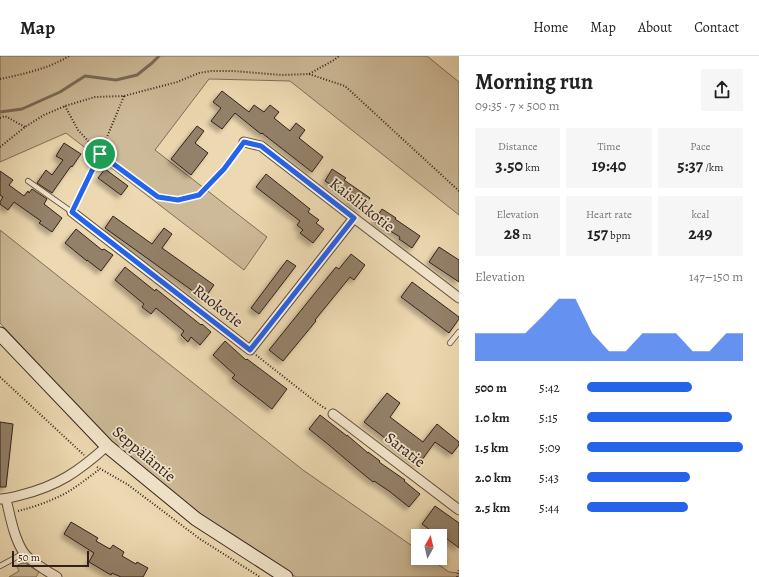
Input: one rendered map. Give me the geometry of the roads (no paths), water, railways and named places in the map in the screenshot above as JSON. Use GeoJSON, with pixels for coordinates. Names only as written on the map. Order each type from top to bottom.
{"type":"FeatureCollection","features":[{"type":"Feature","properties":{"kind":"main road","name":"Seppäläntie"},"geometry":{"type":"LineString","coordinates":[[0,334],[107,446],[196,519],[286,577]]}},
{"type":"Feature","properties":{"kind":"street","name":"Kaislikkotie"},"geometry":{"type":"LineString","coordinates":[[244,142],[261,146],[459,298]]}},
{"type":"Feature","properties":{"kind":"street","name":"Ruokotie"},"geometry":{"type":"LineString","coordinates":[[72,212],[250,350],[354,218]]}},
{"type":"Feature","properties":{"kind":"street","name":"Saratie"},"geometry":{"type":"LineString","coordinates":[[333,414],[459,510]]}},
{"type":"Feature","properties":{"kind":"street"},"geometry":{"type":"LineString","coordinates":[[57,577],[48,572],[24,553],[14,534],[9,513],[3,499],[28,494],[58,483],[77,471],[107,446]]}},
{"type":"Feature","properties":{"kind":"lane"},"geometry":{"type":"LineString","coordinates":[[28,181],[72,212]]}},
{"type":"Feature","properties":{"kind":"lane"},"geometry":{"type":"LineString","coordinates":[[450,343],[459,332]]}},
{"type":"Feature","properties":{"kind":"lane"},"geometry":{"type":"LineString","coordinates":[[0,566],[24,553]]}},
{"type":"Feature","properties":{"kind":"waterway"},"geometry":{"type":"LineString","coordinates":[[0,112],[22,109],[60,92],[85,76],[116,80],[137,75],[159,56]]}}]}
